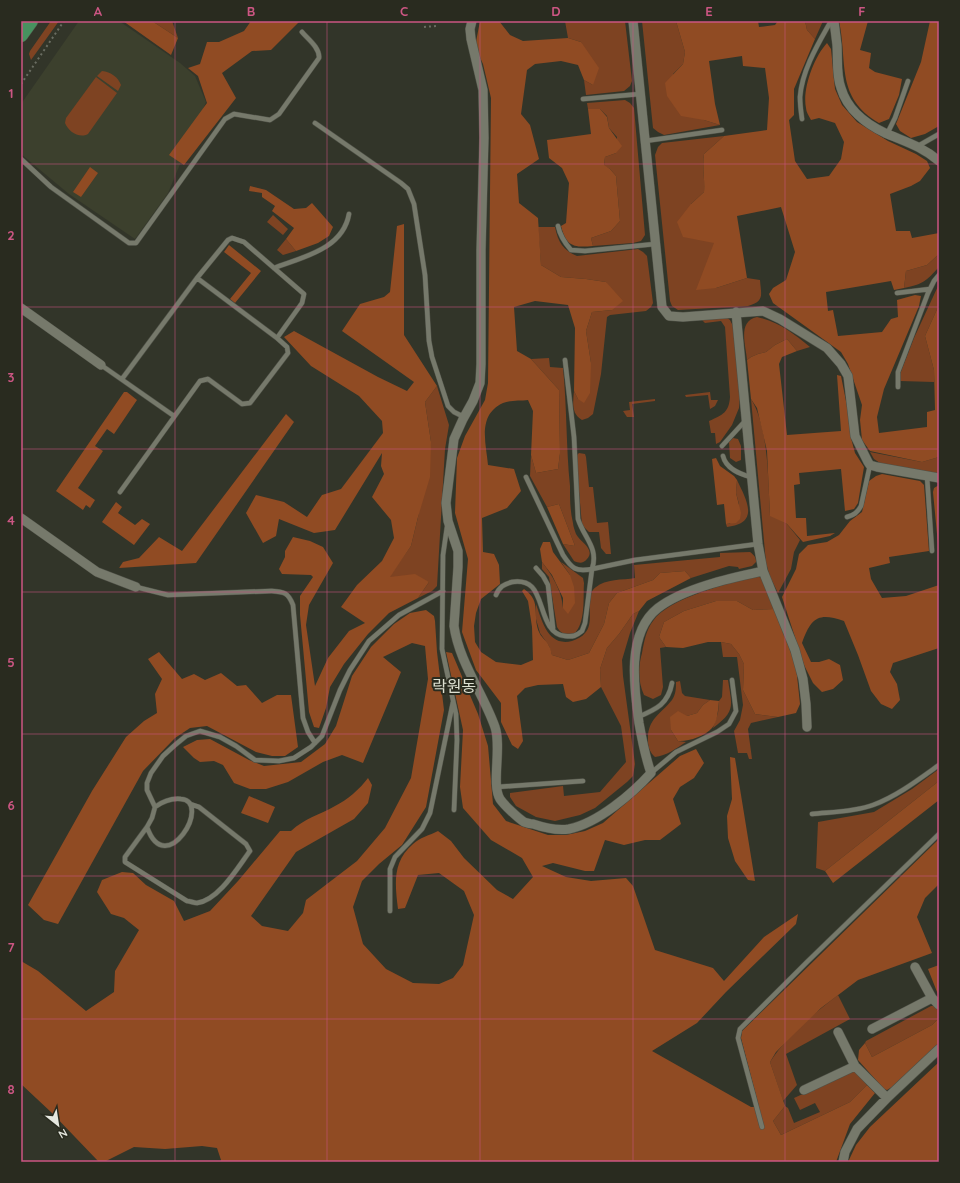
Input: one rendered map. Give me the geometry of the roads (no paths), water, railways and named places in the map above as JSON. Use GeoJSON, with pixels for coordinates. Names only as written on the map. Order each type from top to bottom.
{"type":"FeatureCollection","features":[{"type":"Feature","properties":{"kind":"main road"},"geometry":{"type":"LineString","coordinates":[[21,35],[31,21]]}},
{"type":"Feature","properties":{"kind":"street"},"geometry":{"type":"LineString","coordinates":[[472,21],[470,29],[471,39],[483,90],[484,138],[480,383],[473,401],[454,439],[446,503],[448,521],[458,551],[454,626],[455,634],[467,667],[495,728],[498,746],[497,787],[500,799],[524,822],[548,829],[569,829],[591,820],[616,805],[640,785],[651,773],[645,758],[638,717],[634,676],[636,649],[645,625],[657,609],[672,600],[695,590],[729,579],[763,571]]}},
{"type":"Feature","properties":{"kind":"street"},"geometry":{"type":"LineString","coordinates":[[633,21],[662,307],[669,316],[683,317],[763,311],[780,319],[827,348],[848,376],[855,436],[860,449],[870,465],[939,478]]}},
{"type":"Feature","properties":{"kind":"street"},"geometry":{"type":"LineString","coordinates":[[832,21],[837,45],[838,75],[841,89],[853,110],[875,128],[918,146],[939,161]]}},
{"type":"Feature","properties":{"kind":"street"},"geometry":{"type":"LineString","coordinates":[[21,308],[101,365]]}},
{"type":"Feature","properties":{"kind":"street"},"geometry":{"type":"LineString","coordinates":[[736,312],[758,544],[763,571],[795,650],[803,679],[806,704],[806,727]]}},
{"type":"Feature","properties":{"kind":"street"},"geometry":{"type":"LineString","coordinates":[[21,518],[97,572],[136,587]]}},
{"type":"Feature","properties":{"kind":"street"},"geometry":{"type":"LineString","coordinates":[[915,967],[932,998],[939,1005]]}},
{"type":"Feature","properties":{"kind":"street"},"geometry":{"type":"LineString","coordinates":[[872,1029],[932,998]]}},
{"type":"Feature","properties":{"kind":"street"},"geometry":{"type":"LineString","coordinates":[[838,1032],[855,1066],[887,1098]]}},
{"type":"Feature","properties":{"kind":"street"},"geometry":{"type":"LineString","coordinates":[[842,1162],[845,1152],[857,1129],[887,1098],[939,1049]]}},
{"type":"Feature","properties":{"kind":"street"},"geometry":{"type":"LineString","coordinates":[[804,1090],[855,1066]]}},
{"type":"Feature","properties":{"kind":"lane"},"geometry":{"type":"LineString","coordinates":[[802,119],[800,98],[802,84],[810,60],[832,21]]}},
{"type":"Feature","properties":{"kind":"lane"},"geometry":{"type":"LineString","coordinates":[[21,159],[51,187],[129,243],[136,243],[225,119],[234,114],[270,120],[279,114],[319,58],[320,54],[315,46],[302,32]]}},
{"type":"Feature","properties":{"kind":"lane"},"geometry":{"type":"LineString","coordinates":[[887,134],[895,118],[908,81]]}},
{"type":"Feature","properties":{"kind":"lane"},"geometry":{"type":"LineString","coordinates":[[583,99],[640,94]]}},
{"type":"Feature","properties":{"kind":"lane"},"geometry":{"type":"LineString","coordinates":[[315,123],[408,189],[414,204],[425,275],[429,341],[432,357],[448,406],[454,412],[460,415],[465,415]]}},
{"type":"Feature","properties":{"kind":"lane"},"geometry":{"type":"LineString","coordinates":[[645,141],[722,130]]}},
{"type":"Feature","properties":{"kind":"lane"},"geometry":{"type":"LineString","coordinates":[[918,146],[939,134]]}},
{"type":"Feature","properties":{"kind":"lane"},"geometry":{"type":"LineString","coordinates":[[274,268],[328,246],[340,235],[348,222],[349,214]]}},
{"type":"Feature","properties":{"kind":"lane"},"geometry":{"type":"LineString","coordinates":[[558,226],[564,242],[571,250],[585,251],[655,244]]}},
{"type":"Feature","properties":{"kind":"lane"},"geometry":{"type":"LineString","coordinates":[[122,379],[197,278],[228,240],[232,238],[244,242],[304,294],[302,303],[277,338]]}},
{"type":"Feature","properties":{"kind":"lane"},"geometry":{"type":"LineString","coordinates":[[898,387],[898,372],[930,289],[939,275]]}},
{"type":"Feature","properties":{"kind":"lane"},"geometry":{"type":"LineString","coordinates":[[120,492],[200,381],[208,379],[242,404],[250,403],[288,352],[287,347],[277,338],[197,278]]}},
{"type":"Feature","properties":{"kind":"lane"},"geometry":{"type":"LineString","coordinates":[[897,294],[930,289]]}},
{"type":"Feature","properties":{"kind":"lane"},"geometry":{"type":"LineString","coordinates":[[496,595],[498,589],[506,583],[517,581],[526,583],[533,588],[547,623],[560,636],[572,637],[582,631],[585,623],[594,554],[588,540],[581,530],[578,519],[574,437],[565,360]]}},
{"type":"Feature","properties":{"kind":"lane"},"geometry":{"type":"LineString","coordinates":[[101,365],[174,416]]}},
{"type":"Feature","properties":{"kind":"lane"},"geometry":{"type":"LineString","coordinates":[[722,446],[746,420]]}},
{"type":"Feature","properties":{"kind":"lane"},"geometry":{"type":"LineString","coordinates":[[723,456],[729,466],[741,474],[751,477]]}},
{"type":"Feature","properties":{"kind":"lane"},"geometry":{"type":"LineString","coordinates":[[847,517],[853,516],[858,512],[861,506],[870,465]]}},
{"type":"Feature","properties":{"kind":"lane"},"geometry":{"type":"LineString","coordinates":[[927,476],[932,551]]}},
{"type":"Feature","properties":{"kind":"lane"},"geometry":{"type":"LineString","coordinates":[[526,477],[563,555],[570,565],[581,571],[635,560],[758,544]]}},
{"type":"Feature","properties":{"kind":"lane"},"geometry":{"type":"LineString","coordinates":[[448,521],[443,555],[442,649],[456,714],[457,740],[454,810]]}},
{"type":"Feature","properties":{"kind":"lane"},"geometry":{"type":"LineString","coordinates":[[536,568],[548,585],[553,630]]}},
{"type":"Feature","properties":{"kind":"lane"},"geometry":{"type":"LineString","coordinates":[[136,587],[168,595],[271,591],[283,592],[290,596],[293,605],[303,718],[308,732],[315,744]]}},
{"type":"Feature","properties":{"kind":"lane"},"geometry":{"type":"LineString","coordinates":[[155,807],[147,790],[147,783],[151,773],[164,756],[186,736],[200,731],[220,737],[236,746],[255,760],[279,761],[294,758],[315,744],[322,736],[340,690],[350,670],[369,641],[399,615],[443,591]]}},
{"type":"Feature","properties":{"kind":"lane"},"geometry":{"type":"LineString","coordinates":[[651,773],[676,752],[729,724],[736,711],[732,680]]}},
{"type":"Feature","properties":{"kind":"lane"},"geometry":{"type":"LineString","coordinates":[[638,717],[654,710],[664,702],[670,695],[672,683]]}},
{"type":"Feature","properties":{"kind":"lane"},"geometry":{"type":"LineString","coordinates":[[390,911],[390,869],[395,857],[422,829],[430,813],[453,701]]}},
{"type":"Feature","properties":{"kind":"lane"},"geometry":{"type":"LineString","coordinates":[[812,814],[858,809],[872,805],[918,780],[939,765]]}},
{"type":"Feature","properties":{"kind":"lane"},"geometry":{"type":"LineString","coordinates":[[497,787],[583,781]]}},
{"type":"Feature","properties":{"kind":"lane"},"geometry":{"type":"LineString","coordinates":[[172,799],[183,799],[199,808],[246,844],[250,851],[231,877],[212,897],[196,903],[187,901],[125,862],[125,858],[152,818],[155,807],[162,802],[172,799]]}},
{"type":"Feature","properties":{"kind":"lane"},"geometry":{"type":"LineString","coordinates":[[147,827],[153,840],[160,845],[167,846],[175,842],[191,822],[193,812],[190,804]]}},
{"type":"Feature","properties":{"kind":"lane"},"geometry":{"type":"LineString","coordinates":[[762,1127],[738,1038],[740,1029],[939,834]]}},
{"type":"Feature","properties":{"kind":"district","name":"락원동"},"geometry":{"type":"Point","coordinates":[454,686]}}]}
